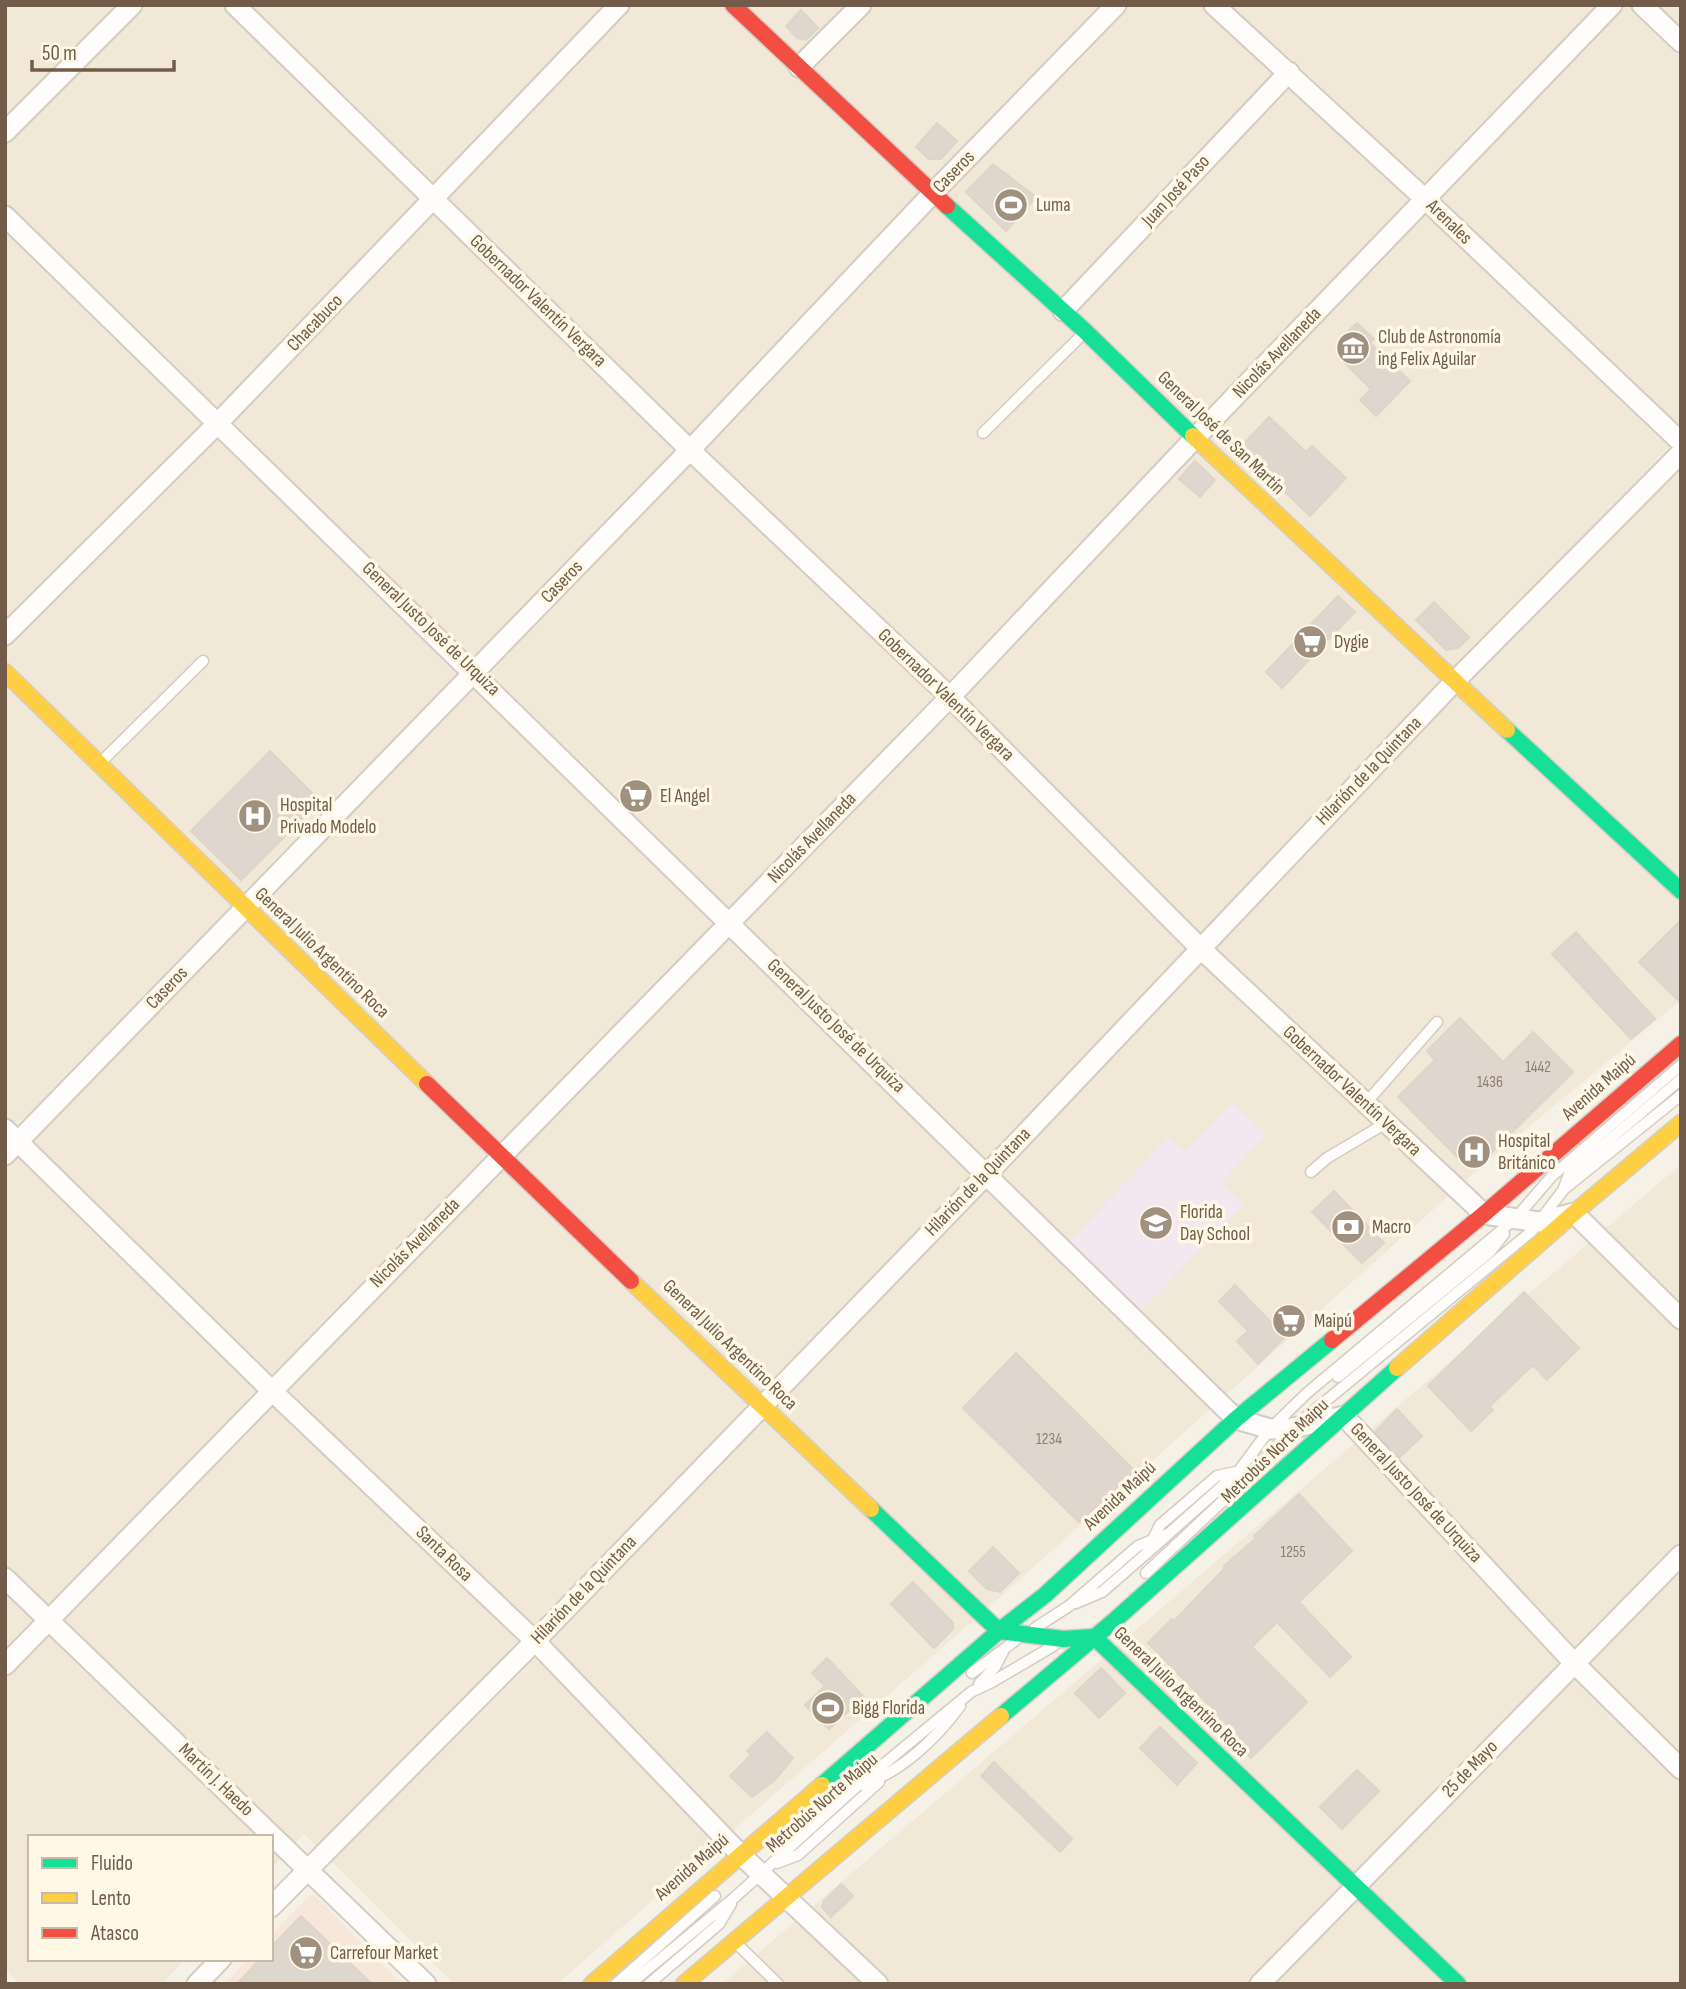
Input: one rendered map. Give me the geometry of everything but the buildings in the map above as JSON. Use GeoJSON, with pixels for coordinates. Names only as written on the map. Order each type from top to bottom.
{"type":"FeatureCollection","features":[{"type":"Feature","properties":{"kind":"street"},"geometry":{"type":"LineString","coordinates":[[5,132],[132,5]]}},
{"type":"Feature","properties":{"kind":"street","name":"Gobernador Valentín Vergara"},"geometry":{"type":"LineString","coordinates":[[235,5],[690,450],[950,697],[1200,948],[1484,1214]]}},
{"type":"Feature","properties":{"kind":"street","name":"Chacabuco"},"geometry":{"type":"LineString","coordinates":[[5,635],[217,424],[619,5]]}},
{"type":"Feature","properties":{"kind":"street","name":"General José de San Martín"},"geometry":{"type":"LineString","coordinates":[[733,5],[1085,331],[1454,682],[1681,891]]}},
{"type":"Feature","properties":{"kind":"street"},"geometry":{"type":"LineString","coordinates":[[799,67],[861,5]]}},
{"type":"Feature","properties":{"kind":"street","name":"Caseros"},"geometry":{"type":"LineString","coordinates":[[10,1142],[245,907],[690,450],[933,193],[1116,5]]}},
{"type":"Feature","properties":{"kind":"street","name":"Arenales"},"geometry":{"type":"LineString","coordinates":[[1214,5],[1426,200],[1681,442]]}},
{"type":"Feature","properties":{"kind":"street","name":"Nicolás Avellaneda"},"geometry":{"type":"LineString","coordinates":[[5,1665],[950,697],[1612,5]]}},
{"type":"Feature","properties":{"kind":"street"},"geometry":{"type":"LineString","coordinates":[[1642,5],[1681,42]]}},
{"type":"Feature","properties":{"kind":"street","name":"Juan José Paso"},"geometry":{"type":"LineString","coordinates":[[1063,311],[1289,72]]}},
{"type":"Feature","properties":{"kind":"street","name":"General Justo José de Urquiza"},"geometry":{"type":"LineString","coordinates":[[5,216],[475,671],[1236,1419],[1270,1429],[1293,1428],[1344,1416],[1574,1664],[1681,1769]]}},
{"type":"Feature","properties":{"kind":"street","name":"Hilarión de la Quintana"},"geometry":{"type":"LineString","coordinates":[[273,1905],[535,1641],[988,1173],[1454,682],[1681,453]]}},
{"type":"Feature","properties":{"kind":"street","name":"General Julio Argentino Roca"},"geometry":{"type":"LineString","coordinates":[[5,672],[501,1157],[999,1631],[1063,1639],[1089,1631],[1458,1984]]}},
{"type":"Feature","properties":{"kind":"street","name":"Avenida Maipú"},"geometry":{"type":"LineString","coordinates":[[592,1984],[754,1864],[999,1631],[1045,1595],[1236,1419],[1484,1214],[1681,1044]]}},
{"type":"Feature","properties":{"kind":"street"},"geometry":{"type":"LineString","coordinates":[[684,1984],[1089,1631],[1344,1416],[1574,1213],[1681,1123]]}},
{"type":"Feature","properties":{"kind":"street","name":"Santa Rosa"},"geometry":{"type":"LineString","coordinates":[[10,1142],[535,1641],[785,1897],[877,1984]]}},
{"type":"Feature","properties":{"kind":"street"},"geometry":{"type":"LineString","coordinates":[[1484,1214],[1539,1222],[1574,1213]]}},
{"type":"Feature","properties":{"kind":"street"},"geometry":{"type":"LineString","coordinates":[[1574,1213],[1681,1319]]}},
{"type":"Feature","properties":{"kind":"street","name":"25 de Mayo"},"geometry":{"type":"LineString","coordinates":[[1260,1984],[1681,1555]]}},
{"type":"Feature","properties":{"kind":"street","name":"Martín J. Haedo"},"geometry":{"type":"LineString","coordinates":[[5,1578],[272,1835]]}},
{"type":"Feature","properties":{"kind":"street","name":"Martín J. Haedo"},"geometry":{"type":"LineString","coordinates":[[273,1836],[426,1984]]}},
{"type":"Feature","properties":{"kind":"street"},"geometry":{"type":"LineString","coordinates":[[197,1984],[218,1961]]}},
{"type":"Feature","properties":{"kind":"lane"},"geometry":{"type":"LineString","coordinates":[[983,433],[1085,331]]}},
{"type":"Feature","properties":{"kind":"lane"},"geometry":{"type":"LineString","coordinates":[[98,765],[203,661]]}},
{"type":"Feature","properties":{"kind":"lane"},"geometry":{"type":"LineString","coordinates":[[1366,1104],[1437,1022]]}},
{"type":"Feature","properties":{"kind":"lane","name":"Metrobús Norte Maipu"},"geometry":{"type":"LineString","coordinates":[[1069,1606],[1102,1592],[1147,1553],[1238,1472],[1270,1429],[1406,1317],[1516,1218],[1552,1176],[1681,1065]]}},
{"type":"Feature","properties":{"kind":"lane","name":"Metrobús Norte Maipu"},"geometry":{"type":"LineString","coordinates":[[1135,1583],[1245,1480],[1293,1428],[1532,1231],[1564,1189],[1648,1123],[1681,1079]]}},
{"type":"Feature","properties":{"kind":"lane","name":"Metrobús Norte Maipu"},"geometry":{"type":"LineString","coordinates":[[1564,1189],[1569,1174],[1640,1113],[1681,1095]]}},
{"type":"Feature","properties":{"kind":"lane"},"geometry":{"type":"LineString","coordinates":[[1311,1172],[1327,1158],[1386,1123]]}},
{"type":"Feature","properties":{"kind":"lane","name":"Metrobús Norte Maipu"},"geometry":{"type":"LineString","coordinates":[[1147,1553],[1160,1525],[1217,1476],[1238,1472]]}},
{"type":"Feature","properties":{"kind":"lane"},"geometry":{"type":"LineString","coordinates":[[1138,1546],[1160,1525]]}},
{"type":"Feature","properties":{"kind":"lane","name":"Metrobús Norte Maipu"},"geometry":{"type":"LineString","coordinates":[[967,1677],[1004,1648],[1069,1606],[1138,1546],[1168,1534]]}},
{"type":"Feature","properties":{"kind":"lane"},"geometry":{"type":"LineString","coordinates":[[971,1692],[995,1667],[1004,1648],[999,1631]]}},
{"type":"Feature","properties":{"kind":"lane","name":"Metrobús Norte Maipu"},"geometry":{"type":"LineString","coordinates":[[649,1983],[719,1924],[754,1864],[855,1788],[971,1692],[1063,1639]]}},
{"type":"Feature","properties":{"kind":"lane","name":"Metrobús Norte Maipu"},"geometry":{"type":"LineString","coordinates":[[855,1788],[885,1777],[944,1728],[971,1692]]}},
{"type":"Feature","properties":{"kind":"lane","name":"Metrobús Norte Maipu"},"geometry":{"type":"LineString","coordinates":[[832,1793],[863,1767]]}},
{"type":"Feature","properties":{"kind":"lane"},"geometry":{"type":"LineString","coordinates":[[862,1797],[874,1781],[877,1769]]}},
{"type":"Feature","properties":{"kind":"lane"},"geometry":{"type":"LineString","coordinates":[[862,1797],[885,1777]]}},
{"type":"Feature","properties":{"kind":"lane","name":"Metrobús Norte Maipu"},"geometry":{"type":"LineString","coordinates":[[754,1864],[798,1855],[862,1797]]}},
{"type":"Feature","properties":{"kind":"lane"},"geometry":{"type":"LineString","coordinates":[[616,1984],[724,1887]]}},
{"type":"Feature","properties":{"kind":"lane","name":"Metrobús Norte Maipu"},"geometry":{"type":"LineString","coordinates":[[630,1984],[734,1898]]}},
{"type":"Feature","properties":{"kind":"lane"},"geometry":{"type":"LineString","coordinates":[[733,1941],[778,1984]]}},
{"type":"Feature","properties":{"kind":"lane"},"geometry":{"type":"LineString","coordinates":[[638,1984],[642,1972]]}},
{"type":"Feature","properties":{"kind":"shaded area"},"geometry":{"type":"Polygon","coordinates":[[[5,5],[1681,5],[1681,1000],[1484,1164],[999,1598],[557,1984],[454,1984],[304,1834],[273,1867],[273,1835],[28,1835],[28,1961],[183,1961],[162,1984],[20,1984],[5,1969],[5,5]]]}},
{"type":"Feature","properties":{"kind":"shaded area","name":"Florida Day School"},"geometry":{"type":"Polygon","coordinates":[[[1233,1102],[1267,1135],[1221,1183],[1244,1205],[1141,1312],[1068,1242],[1169,1137],[1185,1152],[1233,1102]]]}},
{"type":"Feature","properties":{"kind":"shaded area"},"geometry":{"type":"Polygon","coordinates":[[[1681,1164],[1681,1984],[722,1984],[1681,1164]]]}},
{"type":"Feature","properties":{"kind":"shaded area"},"geometry":{"type":"Polygon","coordinates":[[[315,1895],[402,1984],[225,1984],[246,1961],[273,1961],[273,1933],[308,1897],[315,1895]]]}},
{"type":"Feature","properties":{"kind":"traffic: fast"},"geometry":{"type":"LineString","coordinates":[[947,206],[1085,331],[1193,436]]}},
{"type":"Feature","properties":{"kind":"traffic: fast"},"geometry":{"type":"LineString","coordinates":[[1507,730],[1681,891]]}},
{"type":"Feature","properties":{"kind":"traffic: fast"},"geometry":{"type":"LineString","coordinates":[[822,1785],[999,1631],[1045,1595],[1236,1419],[1332,1340]]}},
{"type":"Feature","properties":{"kind":"traffic: fast"},"geometry":{"type":"LineString","coordinates":[[1001,1716],[1115,1620],[1397,1368]]}},
{"type":"Feature","properties":{"kind":"traffic: fast"},"geometry":{"type":"LineString","coordinates":[[871,1509],[999,1631],[1063,1639],[1094,1637],[1458,1984]]}},
{"type":"Feature","properties":{"kind":"traffic: slow"},"geometry":{"type":"LineString","coordinates":[[1193,436],[1507,730]]}},
{"type":"Feature","properties":{"kind":"traffic: slow"},"geometry":{"type":"LineString","coordinates":[[5,672],[427,1084]]}},
{"type":"Feature","properties":{"kind":"traffic: slow"},"geometry":{"type":"LineString","coordinates":[[1397,1368],[1681,1123]]}},
{"type":"Feature","properties":{"kind":"traffic: slow"},"geometry":{"type":"LineString","coordinates":[[631,1281],[871,1509]]}},
{"type":"Feature","properties":{"kind":"traffic: slow"},"geometry":{"type":"LineString","coordinates":[[684,1984],[1001,1716]]}},
{"type":"Feature","properties":{"kind":"traffic: slow"},"geometry":{"type":"LineString","coordinates":[[592,1984],[822,1785]]}},
{"type":"Feature","properties":{"kind":"traffic: jam"},"geometry":{"type":"LineString","coordinates":[[733,5],[947,206]]}},
{"type":"Feature","properties":{"kind":"traffic: jam"},"geometry":{"type":"LineString","coordinates":[[1332,1340],[1484,1214],[1681,1044]]}},
{"type":"Feature","properties":{"kind":"traffic: jam"},"geometry":{"type":"LineString","coordinates":[[427,1084],[631,1281]]}},
{"type":"Feature","properties":{"kind":"place","name":"Luma"},"geometry":{"type":"Point","coordinates":[1011,205]}},
{"type":"Feature","properties":{"kind":"place","name":"Club de Astronomía ing Felix Aguilar"},"geometry":{"type":"Point","coordinates":[1353,348]}},
{"type":"Feature","properties":{"kind":"place","name":"Dygie"},"geometry":{"type":"Point","coordinates":[1310,642]}},
{"type":"Feature","properties":{"kind":"place","name":"El Angel"},"geometry":{"type":"Point","coordinates":[636,796]}},
{"type":"Feature","properties":{"kind":"place","name":"Hospital Privado Modelo"},"geometry":{"type":"Point","coordinates":[255,816]}},
{"type":"Feature","properties":{"kind":"place","name":"Hospital Británico"},"geometry":{"type":"Point","coordinates":[1474,1152]}},
{"type":"Feature","properties":{"kind":"place","name":"Florida Day School"},"geometry":{"type":"Point","coordinates":[1156,1223]}},
{"type":"Feature","properties":{"kind":"place","name":"Macro"},"geometry":{"type":"Point","coordinates":[1348,1227]}},
{"type":"Feature","properties":{"kind":"place","name":"Maipú"},"geometry":{"type":"Point","coordinates":[1289,1321]}},
{"type":"Feature","properties":{"kind":"place","name":"Bigg Florida"},"geometry":{"type":"Point","coordinates":[828,1708]}},
{"type":"Feature","properties":{"kind":"place","name":"Carrefour Market"},"geometry":{"type":"Point","coordinates":[306,1953]}}]}
